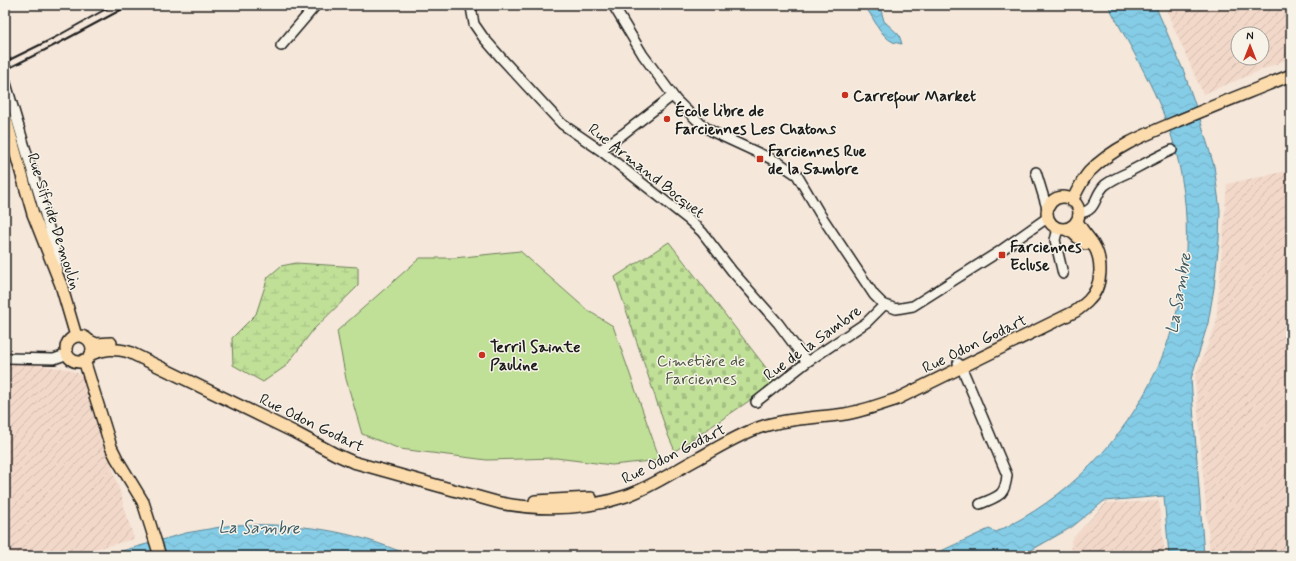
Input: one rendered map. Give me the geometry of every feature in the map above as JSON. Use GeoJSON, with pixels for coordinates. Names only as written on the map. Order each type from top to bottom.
{"type":"FeatureCollection","features":[{"type":"Feature","properties":{"kind":"main road"},"geometry":{"type":"LineString","coordinates":[[1072,201],[1081,183],[1089,173],[1099,163],[1124,146],[1153,132],[1291,75]]}},
{"type":"Feature","properties":{"kind":"main road","name":"Rue Sifride Demoulin"},"geometry":{"type":"LineString","coordinates":[[5,116],[33,214],[60,285],[76,336]]}},
{"type":"Feature","properties":{"kind":"main road"},"geometry":{"type":"LineString","coordinates":[[1058,198],[1068,198],[1072,201],[1078,208],[1078,217],[1073,226],[1062,229],[1052,226],[1047,213],[1054,200],[1058,198]]}},
{"type":"Feature","properties":{"kind":"main road","name":"Rue Odon Godart"},"geometry":{"type":"LineString","coordinates":[[90,341],[96,344],[116,343],[132,346],[219,387],[345,451],[365,459],[525,501],[588,499],[618,492],[649,479],[729,435],[762,420],[786,414],[839,409],[868,403],[896,394],[960,366],[1076,311],[1089,300],[1097,287],[1100,270],[1098,253],[1083,233],[1078,217]]}},
{"type":"Feature","properties":{"kind":"main road","name":"Rue Odon Godart"},"geometry":{"type":"LineString","coordinates":[[87,357],[105,349],[117,348],[129,352],[353,462],[500,503],[522,507],[550,509],[576,507],[627,496],[733,439],[764,426],[787,420],[866,410],[897,399],[1074,305],[1086,296],[1094,280],[1094,264],[1089,249],[1079,237],[1073,232],[1062,229]]}},
{"type":"Feature","properties":{"kind":"main road"},"geometry":{"type":"LineString","coordinates":[[87,357],[76,361],[70,357],[67,350],[68,342],[76,336],[84,337],[90,341],[92,345],[87,357],[112,447],[117,459],[143,502],[160,556]]}},
{"type":"Feature","properties":{"kind":"street"},"geometry":{"type":"LineString","coordinates":[[282,46],[316,5]]}},
{"type":"Feature","properties":{"kind":"street","name":"Rue Armand Bocquet"},"geometry":{"type":"LineString","coordinates":[[472,5],[471,7],[474,24],[503,60],[562,124],[600,150],[689,220],[702,232],[732,271],[778,323],[807,362]]}},
{"type":"Feature","properties":{"kind":"street"},"geometry":{"type":"LineString","coordinates":[[613,5],[643,55],[672,96],[702,125],[713,132],[778,162],[797,175],[820,214],[874,296],[884,305],[896,309],[913,306],[1000,251],[1047,213],[1036,172]]}},
{"type":"Feature","properties":{"kind":"street"},"geometry":{"type":"LineString","coordinates":[[5,80],[54,245],[60,285]]}},
{"type":"Feature","properties":{"kind":"street"},"geometry":{"type":"LineString","coordinates":[[600,150],[672,96]]}},
{"type":"Feature","properties":{"kind":"street"},"geometry":{"type":"LineString","coordinates":[[1078,217],[1090,210],[1096,198],[1105,186],[1134,169],[1172,150]]}},
{"type":"Feature","properties":{"kind":"street"},"geometry":{"type":"LineString","coordinates":[[1062,229],[1055,240],[1063,274]]}},
{"type":"Feature","properties":{"kind":"street","name":"Rue de la Sambre"},"geometry":{"type":"LineString","coordinates":[[756,402],[807,362],[867,322],[884,305]]}},
{"type":"Feature","properties":{"kind":"street"},"geometry":{"type":"LineString","coordinates":[[5,358],[54,359],[68,354]]}},
{"type":"Feature","properties":{"kind":"street"},"geometry":{"type":"LineString","coordinates":[[960,366],[1007,475],[1006,487],[1000,495],[980,504]]}},
{"type":"Feature","properties":{"kind":"shaded area"},"geometry":{"type":"Polygon","coordinates":[[[1164,5],[1291,5],[1291,58],[1203,94],[1164,5]]]}},
{"type":"Feature","properties":{"kind":"shaded area"},"geometry":{"type":"Polygon","coordinates":[[[1291,170],[1291,556],[1210,556],[1195,377],[1216,324],[1227,184],[1291,170]]]}},
{"type":"Feature","properties":{"kind":"shaded area"},"geometry":{"type":"Polygon","coordinates":[[[5,364],[31,364],[68,369],[83,376],[101,440],[111,462],[134,539],[69,556],[13,556],[5,549],[5,364]]]}},
{"type":"Feature","properties":{"kind":"shaded area"},"geometry":{"type":"Polygon","coordinates":[[[1159,501],[1165,556],[1072,556],[1071,540],[1106,503],[1159,501]]]}},
{"type":"Feature","properties":{"kind":"green space","name":"Cimetière de Farciennes"},"geometry":{"type":"Polygon","coordinates":[[[669,242],[777,382],[675,451],[668,435],[615,277],[669,242]]]}},
{"type":"Feature","properties":{"kind":"green space","name":"Terril Sainte Pauline"},"geometry":{"type":"Polygon","coordinates":[[[520,251],[587,310],[613,326],[660,460],[612,465],[556,458],[487,460],[400,449],[362,434],[346,379],[337,331],[420,258],[454,258],[520,251]]]}},
{"type":"Feature","properties":{"kind":"green space"},"geometry":{"type":"Polygon","coordinates":[[[296,263],[358,267],[358,286],[313,330],[286,366],[263,382],[233,365],[232,338],[256,314],[268,277],[281,266],[296,263]]]}},
{"type":"Feature","properties":{"kind":"water"},"geometry":{"type":"Polygon","coordinates":[[[864,5],[874,5],[881,10],[884,21],[899,35],[902,44],[893,42],[884,35],[864,5]]]}},
{"type":"Feature","properties":{"kind":"water"},"geometry":{"type":"Polygon","coordinates":[[[1108,5],[1155,5],[1184,72],[1214,166],[1220,210],[1219,240],[1214,288],[1208,323],[1191,379],[1204,556],[1169,556],[1164,496],[1104,501],[1072,527],[1021,556],[930,556],[989,529],[996,532],[1047,503],[1091,465],[1127,422],[1155,373],[1175,320],[1185,264],[1185,206],[1175,148],[1154,93],[1108,5]]]}},
{"type":"Feature","properties":{"kind":"water","name":"La Sambre"},"geometry":{"type":"Polygon","coordinates":[[[232,525],[280,525],[323,530],[366,539],[411,556],[104,556],[186,533],[232,525]]]}},
{"type":"Feature","properties":{"kind":"railway"},"geometry":{"type":"LineString","coordinates":[[5,62],[54,38],[113,5]]}},
{"type":"Feature","properties":{"kind":"railway"},"geometry":{"type":"LineString","coordinates":[[5,70],[130,5]]}},
{"type":"Feature","properties":{"kind":"place","name":"Carrefour Market"},"geometry":{"type":"Point","coordinates":[845,95]}},
{"type":"Feature","properties":{"kind":"place","name":"École libre de Farciennes Les Chatons"},"geometry":{"type":"Point","coordinates":[667,119]}},
{"type":"Feature","properties":{"kind":"place","name":"Farciennes Rue de la Sambre"},"geometry":{"type":"Point","coordinates":[760,159]}},
{"type":"Feature","properties":{"kind":"place","name":"Farciennes Ecluse"},"geometry":{"type":"Point","coordinates":[1002,255]}},
{"type":"Feature","properties":{"kind":"place","name":"Terril Sainte Pauline"},"geometry":{"type":"Point","coordinates":[482,355]}}]}
